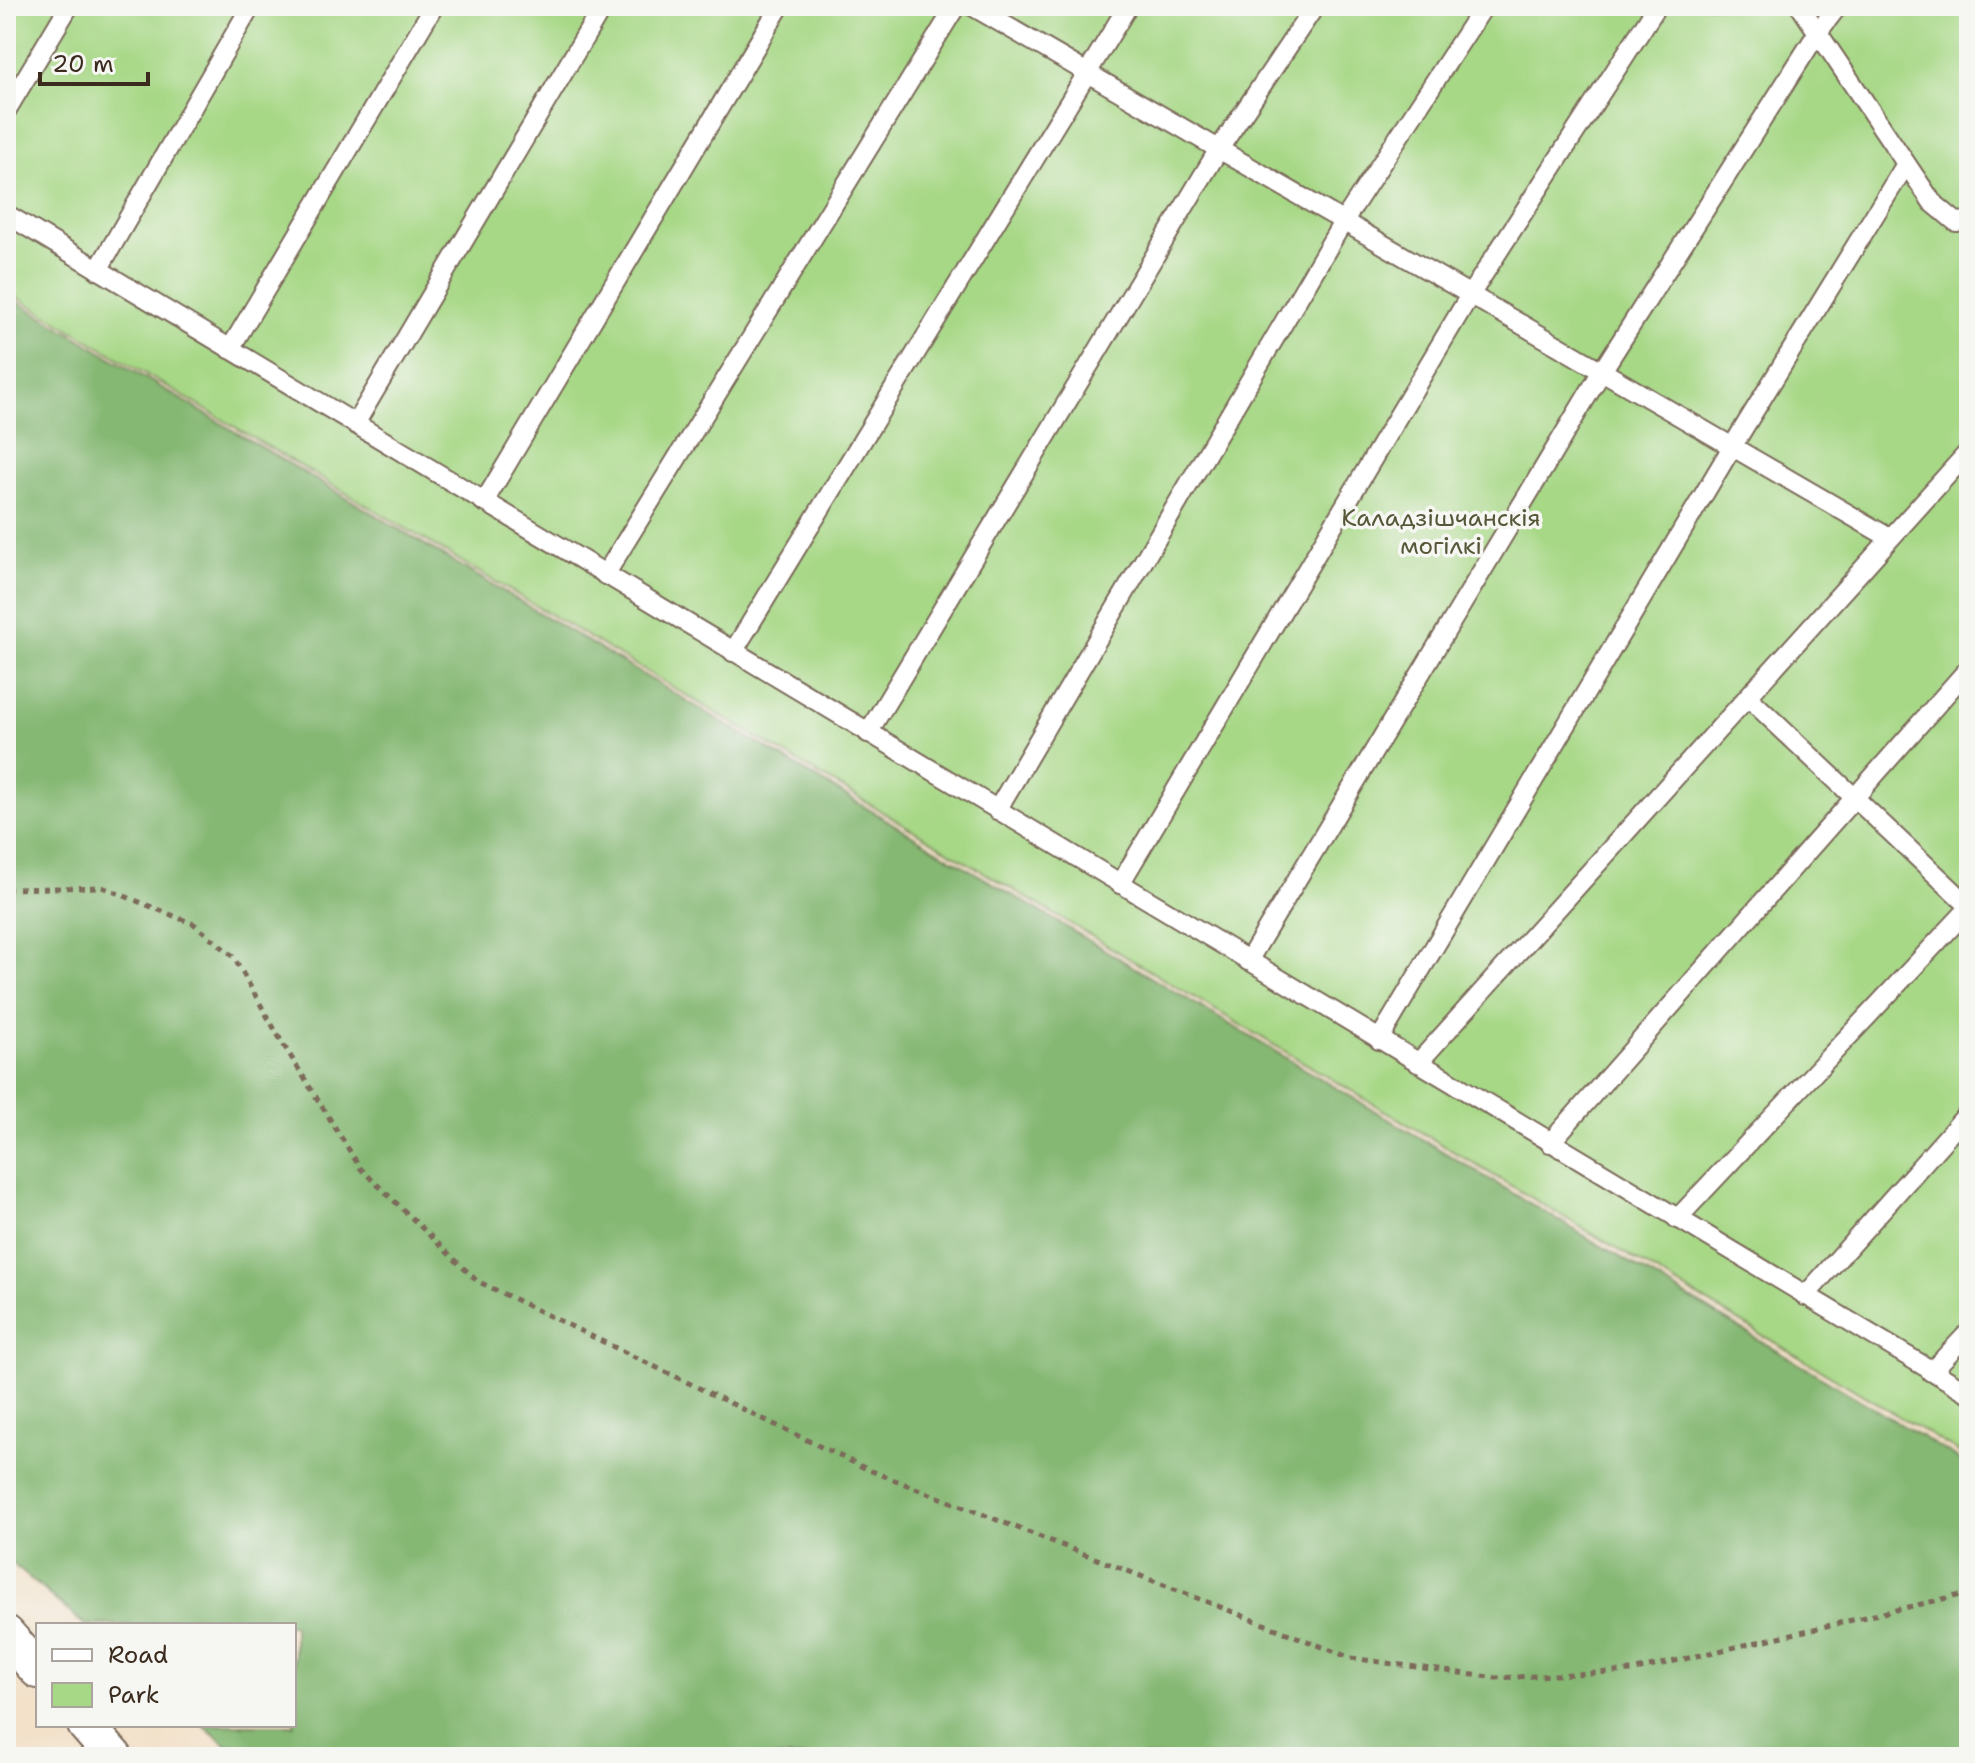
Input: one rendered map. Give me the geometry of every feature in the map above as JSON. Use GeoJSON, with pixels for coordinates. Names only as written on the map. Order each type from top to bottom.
{"type":"FeatureCollection","features":[{"type":"Feature","properties":{"kind":"street"},"geometry":{"type":"LineString","coordinates":[[6,1634],[36,1668]]}},
{"type":"Feature","properties":{"kind":"street"},"geometry":{"type":"LineString","coordinates":[[88,1727],[114,1757]]}},
{"type":"Feature","properties":{"kind":"lane"},"geometry":{"type":"LineString","coordinates":[[6,111],[69,6]]}},
{"type":"Feature","properties":{"kind":"lane"},"geometry":{"type":"LineString","coordinates":[[98,270],[251,6]]}},
{"type":"Feature","properties":{"kind":"lane"},"geometry":{"type":"LineString","coordinates":[[230,349],[434,6]]}},
{"type":"Feature","properties":{"kind":"lane"},"geometry":{"type":"LineString","coordinates":[[355,424],[603,6]]}},
{"type":"Feature","properties":{"kind":"lane"},"geometry":{"type":"LineString","coordinates":[[484,502],[780,6]]}},
{"type":"Feature","properties":{"kind":"lane"},"geometry":{"type":"LineString","coordinates":[[605,575],[956,6]]}},
{"type":"Feature","properties":{"kind":"lane"},"geometry":{"type":"LineString","coordinates":[[972,6],[1888,537]]}},
{"type":"Feature","properties":{"kind":"lane"},"geometry":{"type":"LineString","coordinates":[[733,652],[1128,6]]}},
{"type":"Feature","properties":{"kind":"lane"},"geometry":{"type":"LineString","coordinates":[[868,733],[1219,149],[1315,6]]}},
{"type":"Feature","properties":{"kind":"lane"},"geometry":{"type":"LineString","coordinates":[[997,810],[1343,222],[1484,6]]}},
{"type":"Feature","properties":{"kind":"lane"},"geometry":{"type":"LineString","coordinates":[[1120,884],[1470,295],[1657,6]]}},
{"type":"Feature","properties":{"kind":"lane"},"geometry":{"type":"LineString","coordinates":[[1800,6],[1932,202],[1956,222],[1969,221]]}},
{"type":"Feature","properties":{"kind":"lane"},"geometry":{"type":"LineString","coordinates":[[1248,961],[1602,371],[1818,32],[1838,6]]}},
{"type":"Feature","properties":{"kind":"lane"},"geometry":{"type":"LineString","coordinates":[[1379,1040],[1732,447],[1906,164]]}},
{"type":"Feature","properties":{"kind":"lane"},"geometry":{"type":"LineString","coordinates":[[6,214],[1969,1393]]}},
{"type":"Feature","properties":{"kind":"lane"},"geometry":{"type":"LineString","coordinates":[[1418,1063],[1888,537],[1969,451]]}},
{"type":"Feature","properties":{"kind":"lane"},"geometry":{"type":"LineString","coordinates":[[1550,1143],[1969,668]]}},
{"type":"Feature","properties":{"kind":"lane"},"geometry":{"type":"LineString","coordinates":[[1677,1219],[1969,907],[1748,697]]}},
{"type":"Feature","properties":{"kind":"lane"},"geometry":{"type":"LineString","coordinates":[[1805,1296],[1969,1112]]}},
{"type":"Feature","properties":{"kind":"lane"},"geometry":{"type":"LineString","coordinates":[[1931,1372],[1969,1332]]}},
{"type":"Feature","properties":{"kind":"path"},"geometry":{"type":"LineString","coordinates":[[6,889],[102,887],[194,924],[233,956],[283,1044],[361,1169],[477,1281],[869,1470],[1351,1658],[1496,1678],[1632,1671],[1969,1593]]}},
{"type":"Feature","properties":{"kind":"green space","name":"Каладзішчанскія могілкі"},"geometry":{"type":"Polygon","coordinates":[[[6,6],[1969,6],[1969,1458],[6,291],[6,6]]]}},
{"type":"Feature","properties":{"kind":"green space"},"geometry":{"type":"Polygon","coordinates":[[[6,295],[1969,1465],[1969,1757],[241,1757],[205,1727],[296,1727],[296,1623],[83,1623],[6,1558],[6,295]]]}}]}
